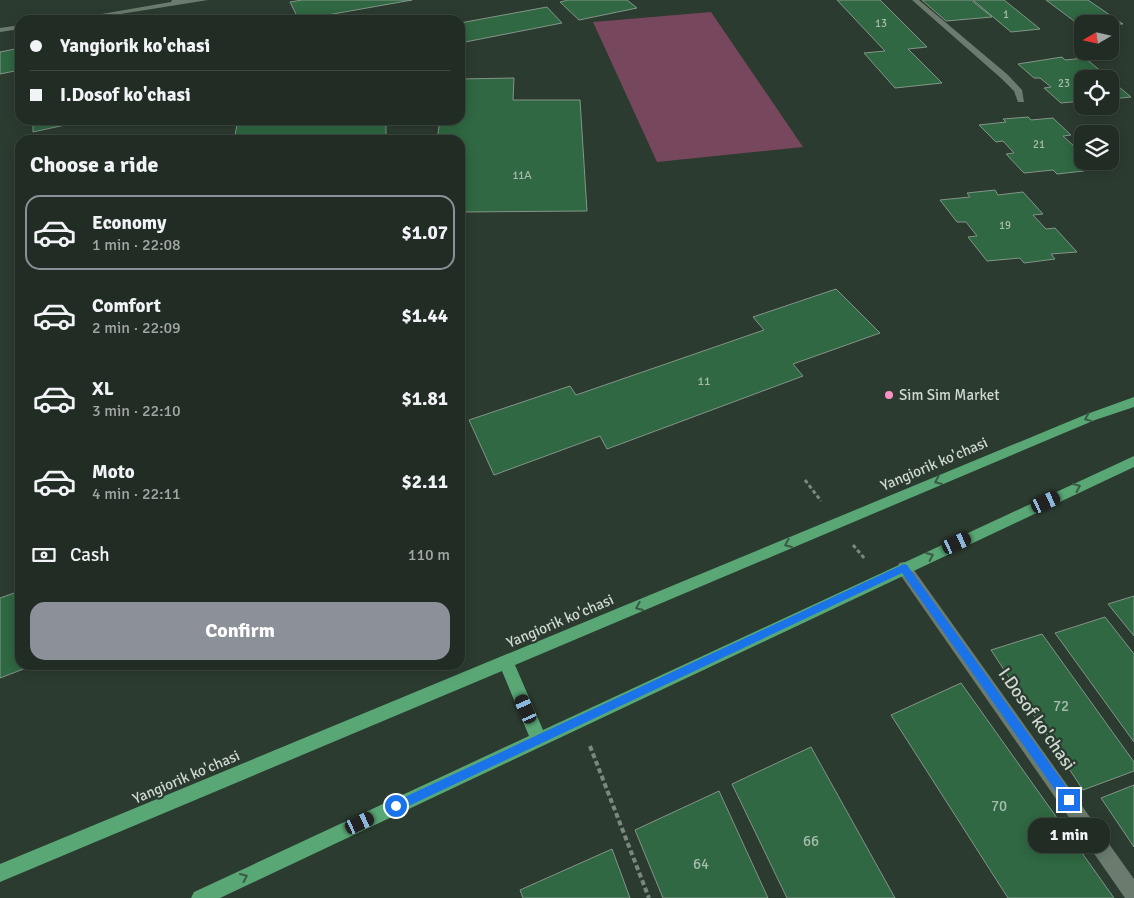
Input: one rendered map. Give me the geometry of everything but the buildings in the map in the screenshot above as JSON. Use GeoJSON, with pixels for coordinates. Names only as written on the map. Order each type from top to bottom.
{"type":"FeatureCollection","features":[{"type":"Feature","properties":{"kind":"main road","name":"Yangiorik ko'chasi"},"geometry":{"type":"LineString","coordinates":[[0,873],[1082,421],[1134,402]]}},
{"type":"Feature","properties":{"kind":"main road"},"geometry":{"type":"LineString","coordinates":[[200,898],[1134,460]]}},
{"type":"Feature","properties":{"kind":"main road"},"geometry":{"type":"LineString","coordinates":[[506,663],[539,740]]}},
{"type":"Feature","properties":{"kind":"street"},"geometry":{"type":"LineString","coordinates":[[99,15],[175,2],[205,0]]}},
{"type":"Feature","properties":{"kind":"street"},"geometry":{"type":"LineString","coordinates":[[915,0],[1005,77],[1018,90],[1020,100]]}},
{"type":"Feature","properties":{"kind":"street"},"geometry":{"type":"LineString","coordinates":[[0,30],[15,28]]}},
{"type":"Feature","properties":{"kind":"street","name":"I.Dosof ko'chasi"},"geometry":{"type":"LineString","coordinates":[[904,568],[1134,895]]}},
{"type":"Feature","properties":{"kind":"path"},"geometry":{"type":"LineString","coordinates":[[580,720],[649,898]]}},
{"type":"Feature","properties":{"kind":"shaded area"},"geometry":{"type":"Polygon","coordinates":[[[711,12],[803,147],[657,162],[593,22],[711,12]]]}},
{"type":"Feature","properties":{"kind":"place","name":"Sim Sim Market"},"geometry":{"type":"Point","coordinates":[889,395]}},
{"type":"Feature","properties":{"kind":"route"},"geometry":{"type":"LineString","coordinates":[[396,806],[904,568],[1069,800]]}}]}
